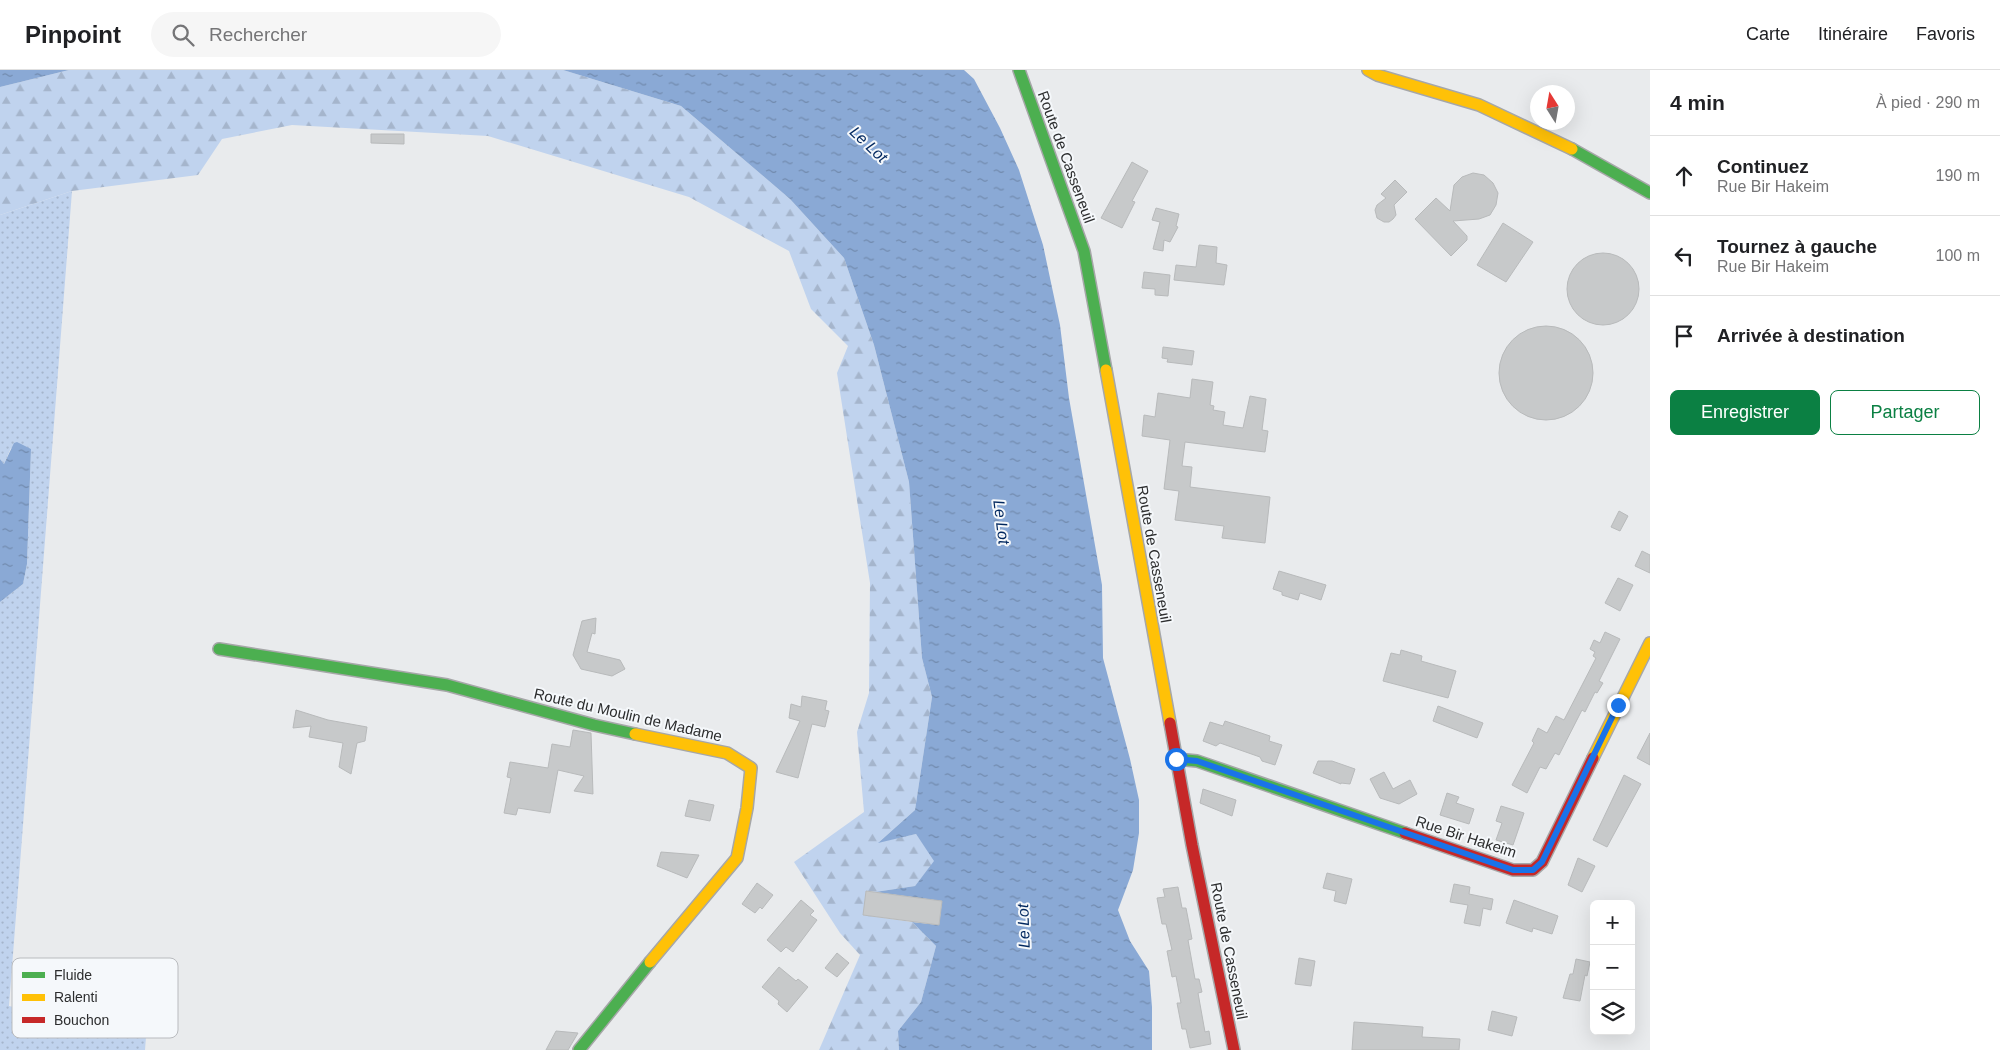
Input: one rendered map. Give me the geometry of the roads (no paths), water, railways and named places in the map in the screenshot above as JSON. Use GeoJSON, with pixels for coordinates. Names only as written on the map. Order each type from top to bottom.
{"type":"FeatureCollection","features":[{"type":"Feature","properties":{"kind":"street","name":"Route de Casseneuil"},"geometry":{"type":"LineString","coordinates":[[1018,70],[1084,251],[1176,759],[1234,1050]]}},
{"type":"Feature","properties":{"kind":"street"},"geometry":{"type":"LineString","coordinates":[[1368,70],[1377,75],[1479,105],[1565,145],[1650,193]]}},
{"type":"Feature","properties":{"kind":"street","name":"Rue Bir Hakeim"},"geometry":{"type":"LineString","coordinates":[[1176,759],[1197,761],[1513,870],[1533,870],[1542,862],[1650,643]]}},
{"type":"Feature","properties":{"kind":"street","name":"Route du Moulin de Madame"},"geometry":{"type":"LineString","coordinates":[[219,649],[447,685],[594,725],[727,753],[751,768],[747,808],[737,858],[579,1050]]}},
{"type":"Feature","properties":{"kind":"water"},"geometry":{"type":"Polygon","coordinates":[[[0,70],[69,70],[0,87],[0,70]]]}},
{"type":"Feature","properties":{"kind":"water","name":"Le Lot"},"geometry":{"type":"Polygon","coordinates":[[[563,70],[964,70],[974,79],[1000,128],[1019,170],[1043,245],[1060,325],[1069,398],[1102,585],[1103,658],[1139,800],[1139,833],[1133,870],[1118,910],[1130,941],[1149,971],[1152,1007],[1152,1050],[899,1050],[898,1031],[921,1002],[936,946],[912,922],[939,925],[942,901],[875,892],[915,886],[934,861],[916,834],[878,843],[915,810],[932,697],[922,658],[909,482],[874,345],[844,258],[790,199],[681,106],[563,70]]]}},
{"type":"Feature","properties":{"kind":"water"},"geometry":{"type":"Polygon","coordinates":[[[17,442],[31,449],[27,564],[23,584],[0,602],[0,459],[4,464],[14,443],[17,442]]]}}]}
